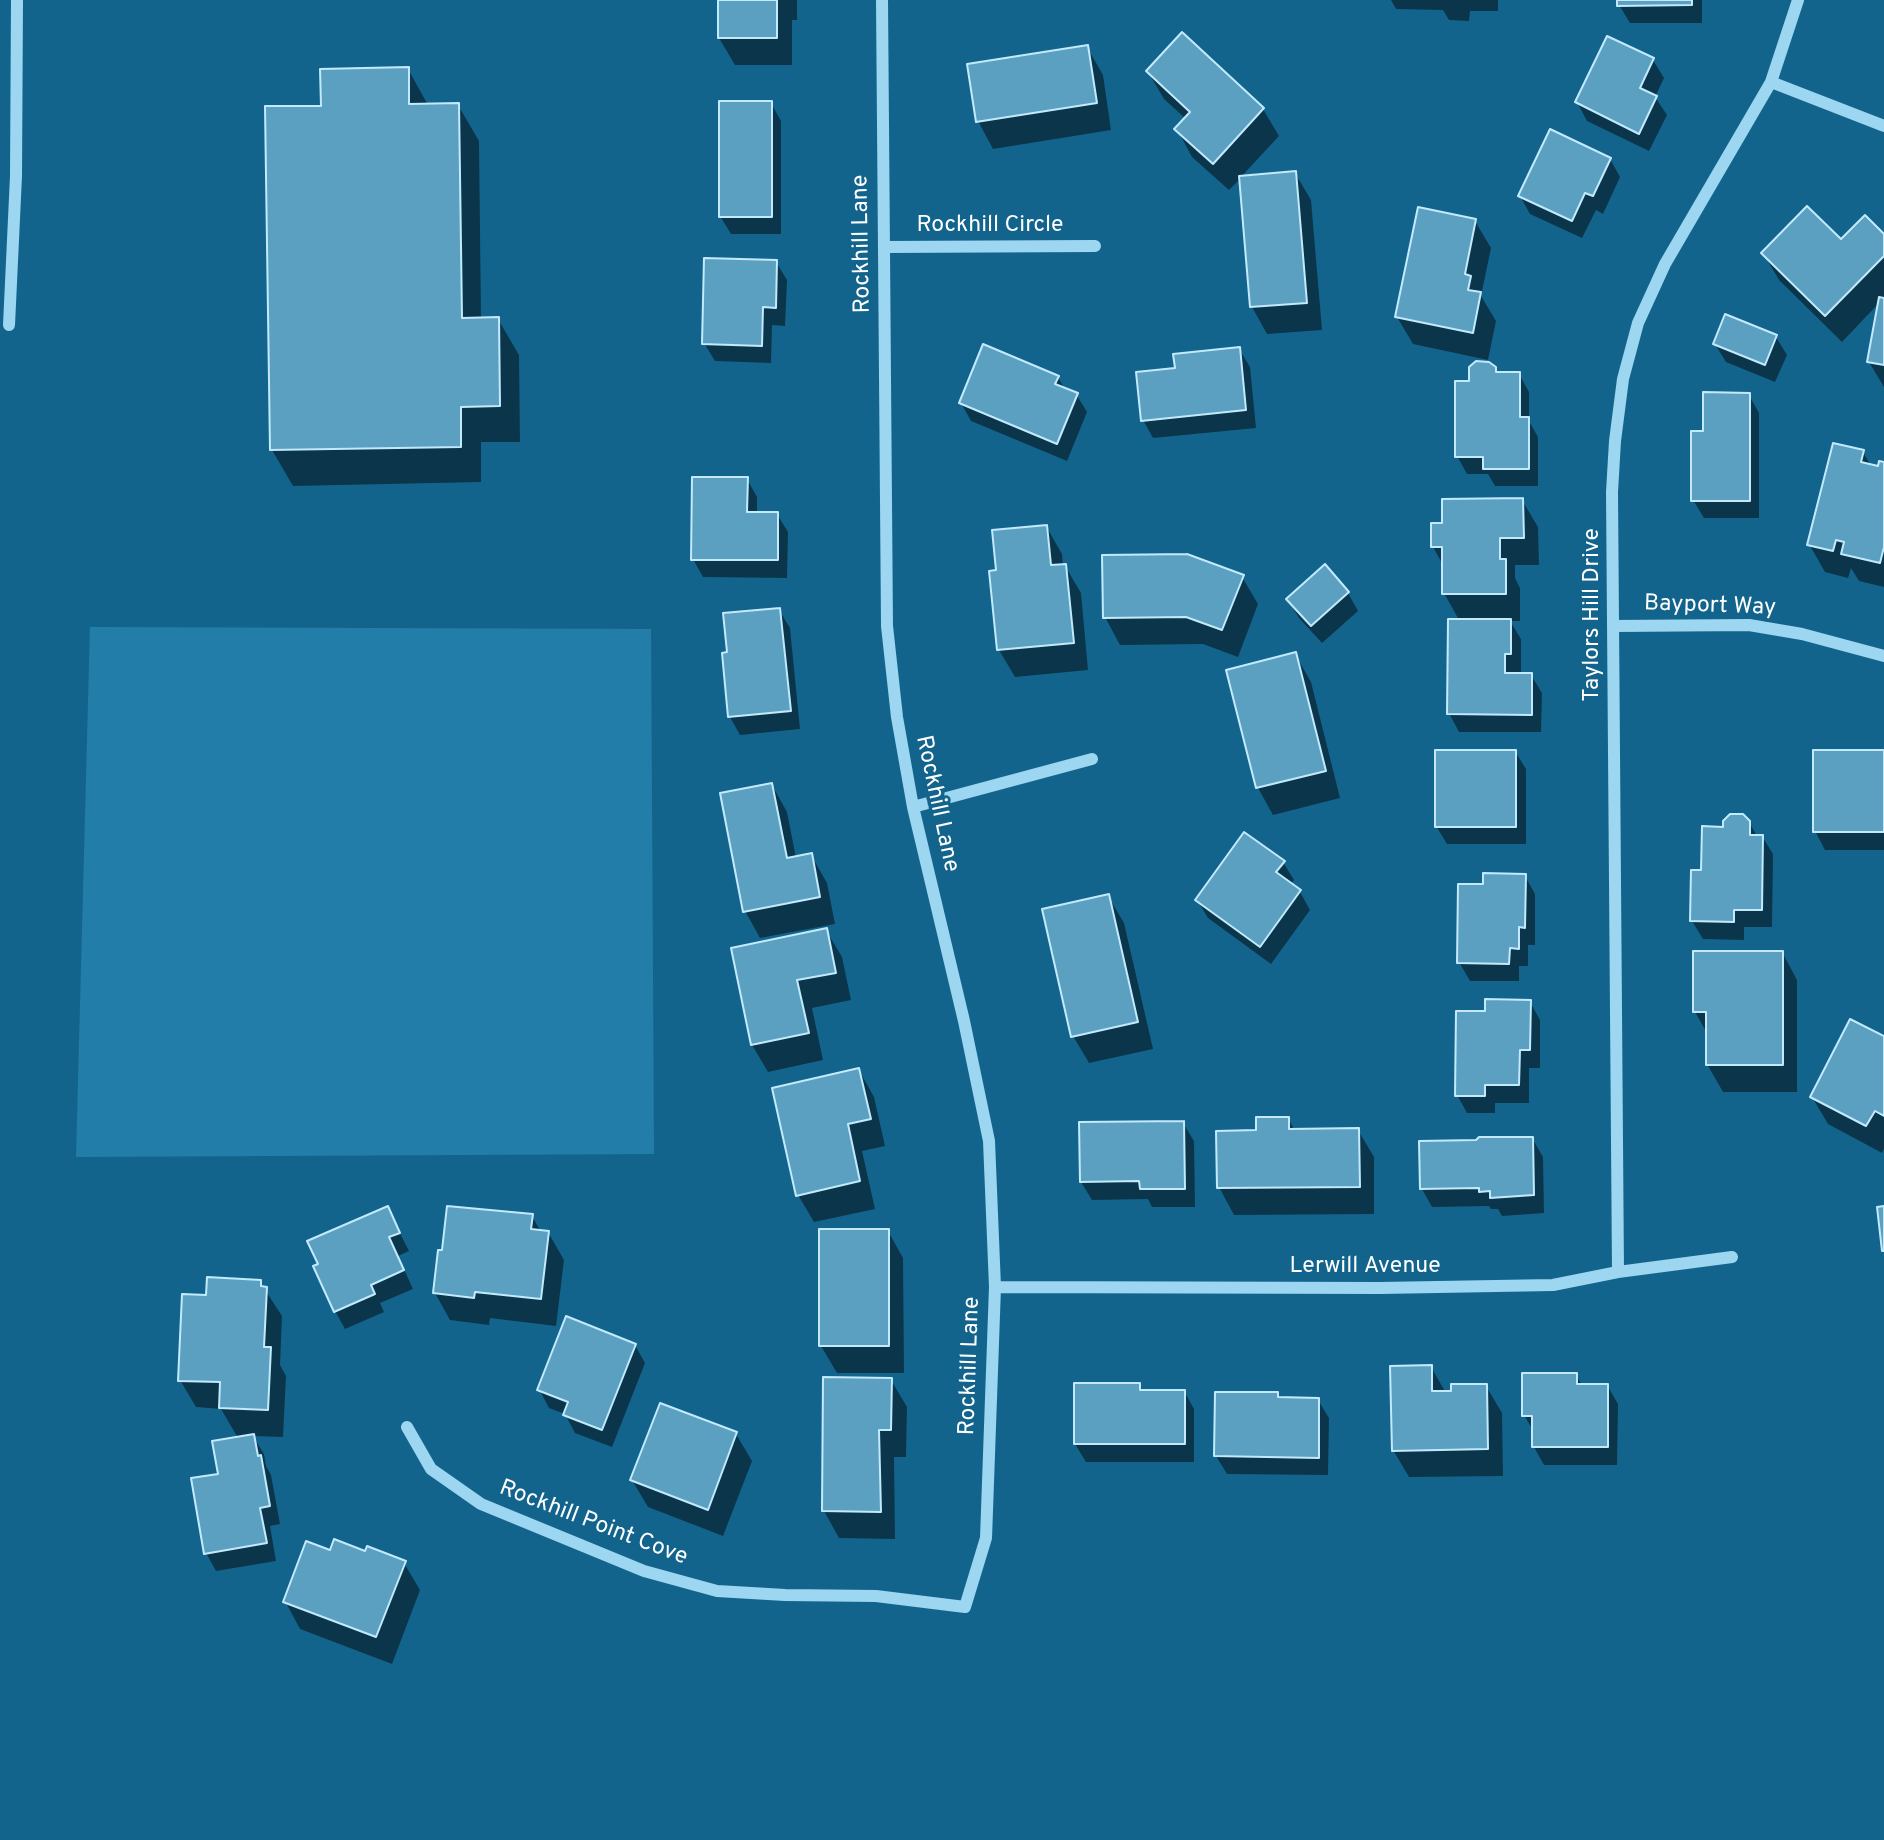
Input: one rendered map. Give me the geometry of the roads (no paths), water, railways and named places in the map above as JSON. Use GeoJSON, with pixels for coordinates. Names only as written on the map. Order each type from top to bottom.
{"type":"FeatureCollection","features":[{"type":"Feature","properties":{"kind":"street"},"geometry":{"type":"LineString","coordinates":[[9,325],[16,176],[16,0]]}},
{"type":"Feature","properties":{"kind":"street","name":"Rockhill Lane"},"geometry":{"type":"LineString","coordinates":[[882,0],[887,626],[897,717],[913,807],[964,1021],[989,1141],[995,1287],[986,1538],[965,1607]]}},
{"type":"Feature","properties":{"kind":"street","name":"Taylors Hill Drive"},"geometry":{"type":"LineString","coordinates":[[1618,1272],[1612,492],[1623,379],[1638,323],[1665,264],[1771,82],[1798,0]]}},
{"type":"Feature","properties":{"kind":"street"},"geometry":{"type":"LineString","coordinates":[[1771,82],[1884,126]]}},
{"type":"Feature","properties":{"kind":"street","name":"Rockhill Circle"},"geometry":{"type":"LineString","coordinates":[[885,247],[1095,246]]}},
{"type":"Feature","properties":{"kind":"street","name":"Bayport Way"},"geometry":{"type":"LineString","coordinates":[[1614,626],[1749,625],[1802,634],[1884,656]]}},
{"type":"Feature","properties":{"kind":"street"},"geometry":{"type":"LineString","coordinates":[[913,807],[1093,759]]}},
{"type":"Feature","properties":{"kind":"street","name":"Lerwill Avenue"},"geometry":{"type":"LineString","coordinates":[[995,1287],[1380,1288],[1553,1285],[1618,1272],[1732,1257]]}},
{"type":"Feature","properties":{"kind":"street","name":"Rockhill Point Cove"},"geometry":{"type":"LineString","coordinates":[[407,1427],[431,1469],[481,1504],[644,1571],[717,1591],[876,1596],[965,1607]]}}]}
